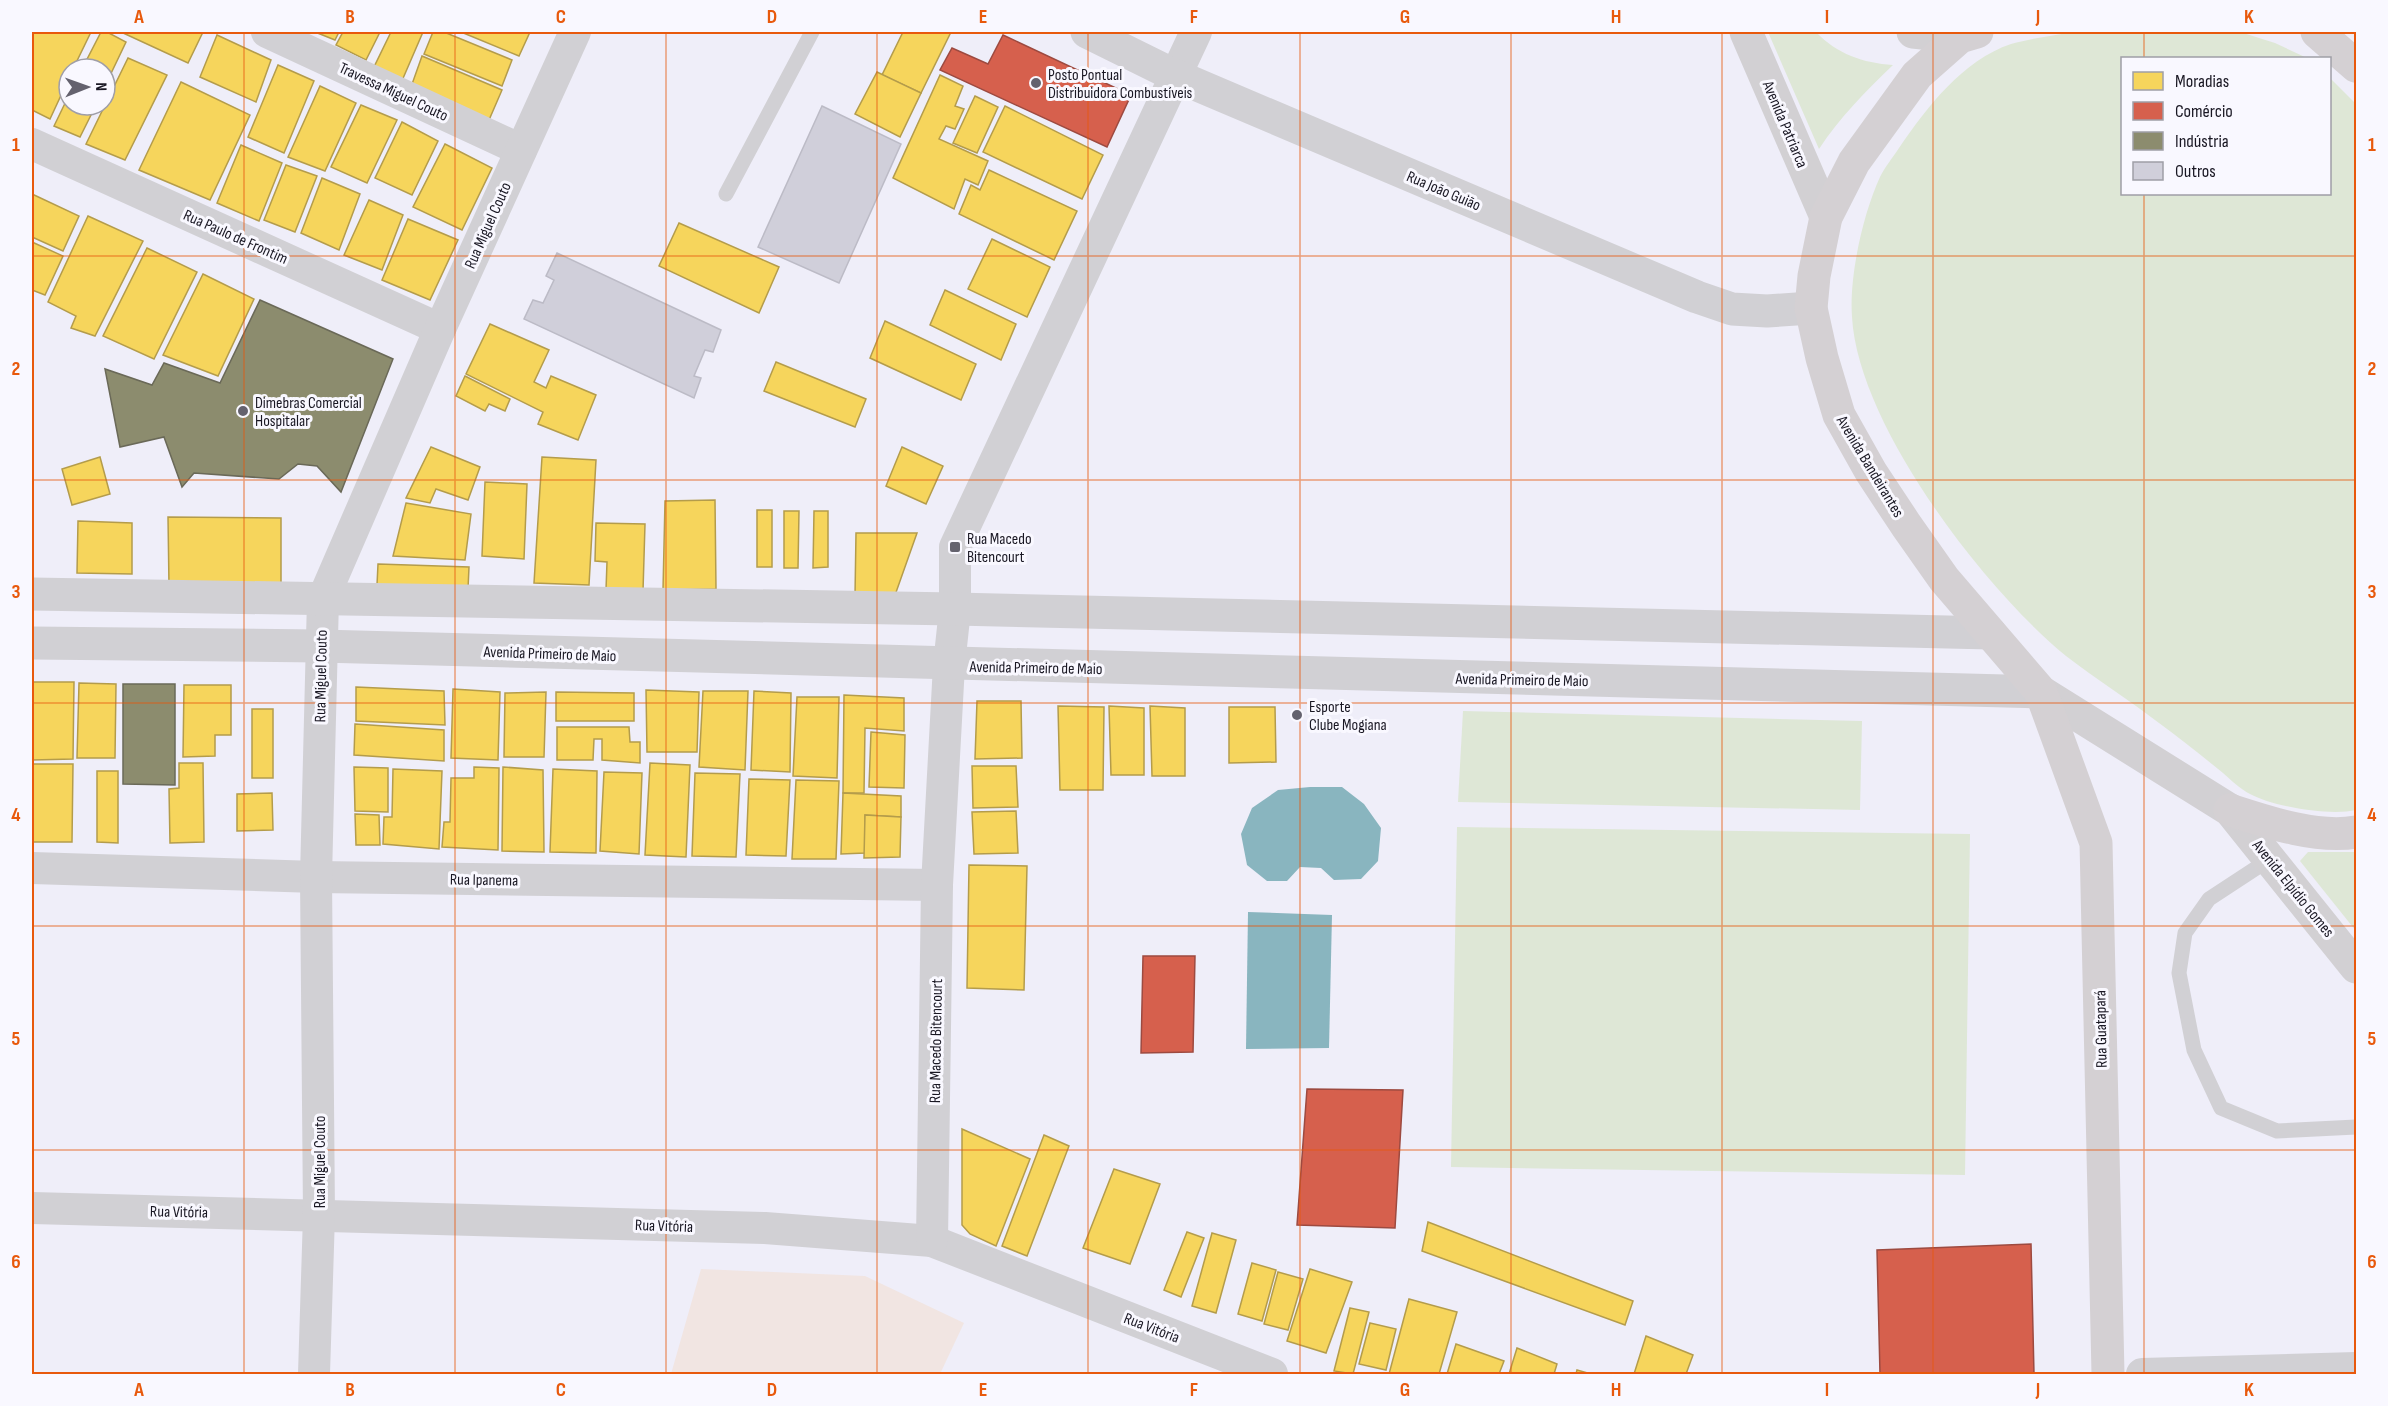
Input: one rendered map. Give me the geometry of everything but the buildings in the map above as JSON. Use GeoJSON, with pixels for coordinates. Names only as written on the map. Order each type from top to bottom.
{"type":"FeatureCollection","features":[{"type":"Feature","properties":{"kind":"main road","name":"Avenida Patriarca"},"geometry":{"type":"LineString","coordinates":[[1746,32],[1826,217]]}},
{"type":"Feature","properties":{"kind":"main road"},"geometry":{"type":"LineString","coordinates":[[1913,32],[1968,34]]}},
{"type":"Feature","properties":{"kind":"main road"},"geometry":{"type":"LineString","coordinates":[[2317,32],[2356,66]]}},
{"type":"Feature","properties":{"kind":"main road","name":"Avenida Bandeirantes"},"geometry":{"type":"LineString","coordinates":[[1968,34],[1917,75],[1854,162],[1826,217],[1814,276],[1811,308],[1822,358],[1839,415],[1871,472],[1944,579],[2041,692],[2230,810]]}},
{"type":"Feature","properties":{"kind":"main road","name":"Rua Guatapará"},"geometry":{"type":"LineString","coordinates":[[2041,692],[2096,843],[2108,1374]]}},
{"type":"Feature","properties":{"kind":"main road"},"geometry":{"type":"LineString","coordinates":[[2230,810],[2277,825],[2319,832],[2356,832]]}},
{"type":"Feature","properties":{"kind":"main road","name":"Avenida Elpídio Gomes"},"geometry":{"type":"LineString","coordinates":[[2230,810],[2356,967]]}},
{"type":"Feature","properties":{"kind":"street","name":"Travessa Miguel Couto"},"geometry":{"type":"LineString","coordinates":[[267,32],[521,150]]}},
{"type":"Feature","properties":{"kind":"street","name":"Rua Miguel Couto"},"geometry":{"type":"LineString","coordinates":[[314,1374],[319,1215],[316,877],[323,599],[440,329],[575,32]]}},
{"type":"Feature","properties":{"kind":"street","name":"Rua João Guião"},"geometry":{"type":"LineString","coordinates":[[1087,32],[1174,75],[1697,297],[1732,309],[1767,311],[1811,308]]}},
{"type":"Feature","properties":{"kind":"street","name":"Rua Macedo Bitencourt"},"geometry":{"type":"LineString","coordinates":[[932,1241],[937,885],[949,664],[955,609],[955,547],[1196,32]]}},
{"type":"Feature","properties":{"kind":"street","name":"Rua Paulo de Frontim"},"geometry":{"type":"LineString","coordinates":[[32,144],[440,329]]}},
{"type":"Feature","properties":{"kind":"street"},"geometry":{"type":"LineString","coordinates":[[32,594],[955,609],[1990,633]]}},
{"type":"Feature","properties":{"kind":"street","name":"Avenida Primeiro de Maio"},"geometry":{"type":"LineString","coordinates":[[32,643],[321,646],[2041,692]]}},
{"type":"Feature","properties":{"kind":"street","name":"Rua Ipanema"},"geometry":{"type":"LineString","coordinates":[[32,868],[316,877],[937,885]]}},
{"type":"Feature","properties":{"kind":"street","name":"Rua Vitória"},"geometry":{"type":"LineString","coordinates":[[32,1208],[765,1228],[932,1241],[1272,1374]]}},
{"type":"Feature","properties":{"kind":"street"},"geometry":{"type":"LineString","coordinates":[[2142,1374],[2356,1368]]}},
{"type":"Feature","properties":{"kind":"lane"},"geometry":{"type":"LineString","coordinates":[[726,194],[813,32]]}},
{"type":"Feature","properties":{"kind":"lane"},"geometry":{"type":"LineString","coordinates":[[2270,859],[2209,899],[2185,933],[2179,973],[2194,1050],[2221,1108],[2277,1131],[2356,1127]]}},
{"type":"Feature","properties":{"kind":"shaded area"},"geometry":{"type":"Polygon","coordinates":[[[701,1269],[865,1276],[964,1323],[940,1374],[671,1374],[701,1269]]]}},
{"type":"Feature","properties":{"kind":"green space"},"geometry":{"type":"Polygon","coordinates":[[[1768,32],[1816,32],[1824,40],[1851,56],[1893,65],[1853,105],[1819,149],[1768,32]]]}},
{"type":"Feature","properties":{"kind":"green space"},"geometry":{"type":"Polygon","coordinates":[[[2073,32],[2240,32],[2275,43],[2305,57],[2121,57],[2121,195],[2331,195],[2331,79],[2356,104],[2356,810],[2332,812],[2302,809],[2273,803],[2246,792],[2167,729],[2066,656],[1999,590],[1964,548],[1930,502],[1876,406],[1860,360],[1852,317],[1852,301],[1855,264],[1863,227],[1880,177],[1934,101],[1962,73],[1994,51],[2011,44],[2073,32]]]}},
{"type":"Feature","properties":{"kind":"green space"},"geometry":{"type":"Polygon","coordinates":[[[1463,711],[1862,721],[1860,810],[1458,802],[1463,711]]]}},
{"type":"Feature","properties":{"kind":"green space"},"geometry":{"type":"Polygon","coordinates":[[[1457,827],[1970,834],[1965,1175],[1451,1167],[1457,827]]]}},
{"type":"Feature","properties":{"kind":"green space"},"geometry":{"type":"Polygon","coordinates":[[[2308,852],[2356,852],[2356,931],[2300,861],[2308,852]]]}},
{"type":"Feature","properties":{"kind":"water"},"geometry":{"type":"Polygon","coordinates":[[[1342,787],[1364,804],[1381,828],[1378,861],[1361,879],[1334,880],[1321,868],[1300,867],[1287,881],[1267,881],[1247,865],[1241,834],[1252,808],[1278,790],[1342,787]]]}},
{"type":"Feature","properties":{"kind":"water"},"geometry":{"type":"Polygon","coordinates":[[[1248,912],[1332,915],[1329,1048],[1246,1049],[1248,912]]]}},
{"type":"Feature","properties":{"kind":"place","name":"Posto Pontual Distribuidora Combustíveis"},"geometry":{"type":"Point","coordinates":[1036,83]}},
{"type":"Feature","properties":{"kind":"place","name":"Dimebras Comercial Hospitalar"},"geometry":{"type":"Point","coordinates":[243,411]}},
{"type":"Feature","properties":{"kind":"place","name":"Rua Macedo Bitencourt"},"geometry":{"type":"Point","coordinates":[955,547]}},
{"type":"Feature","properties":{"kind":"place","name":"Esporte Clube Mogiana"},"geometry":{"type":"Point","coordinates":[1297,715]}}]}
